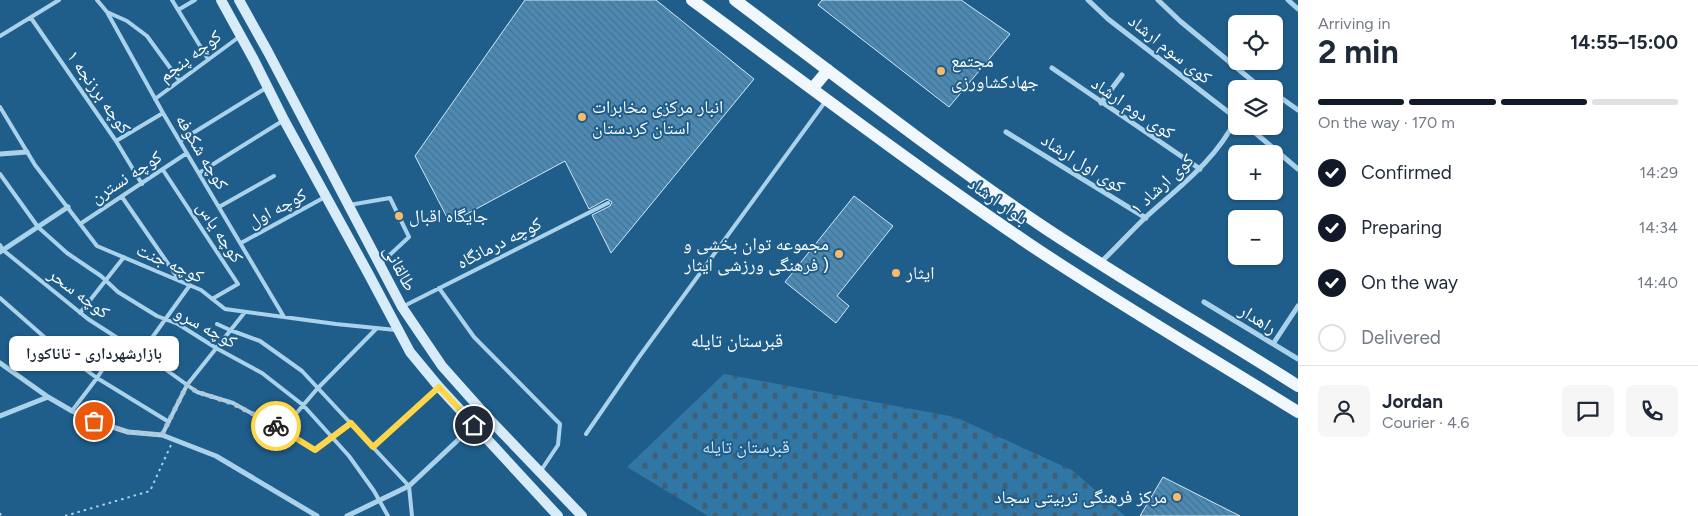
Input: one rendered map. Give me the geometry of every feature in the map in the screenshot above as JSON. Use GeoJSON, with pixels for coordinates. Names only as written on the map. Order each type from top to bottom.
{"type":"FeatureCollection","features":[{"type":"Feature","properties":{"kind":"main road","name":"طالقانی"},"geometry":{"type":"LineString","coordinates":[[221,0],[410,352],[439,387],[558,516]]}},
{"type":"Feature","properties":{"kind":"main road","name":"طالقانی"},"geometry":{"type":"LineString","coordinates":[[239,0],[402,307],[442,366],[490,421],[582,516]]}},
{"type":"Feature","properties":{"kind":"main road","name":"بلوار ارشاد"},"geometry":{"type":"LineString","coordinates":[[692,0],[826,100],[946,186],[1092,286],[1298,412]]}},
{"type":"Feature","properties":{"kind":"main road","name":"بلوار ارشاد"},"geometry":{"type":"LineString","coordinates":[[735,0],[959,169],[1100,264],[1298,386]]}},
{"type":"Feature","properties":{"kind":"main road"},"geometry":{"type":"LineString","coordinates":[[234,24],[249,18]]}},
{"type":"Feature","properties":{"kind":"main road"},"geometry":{"type":"LineString","coordinates":[[812,88],[828,70]]}},
{"type":"Feature","properties":{"kind":"street","name":"کوی سوم ارشاد"},"geometry":{"type":"LineString","coordinates":[[1088,0],[1108,19],[1228,112]]}},
{"type":"Feature","properties":{"kind":"street"},"geometry":{"type":"LineString","coordinates":[[1158,0],[1251,80]]}},
{"type":"Feature","properties":{"kind":"street"},"geometry":{"type":"LineString","coordinates":[[1288,0],[1298,9]]}},
{"type":"Feature","properties":{"kind":"street","name":"کوی دوم ارشاد"},"geometry":{"type":"LineString","coordinates":[[1052,68],[1200,169]]}},
{"type":"Feature","properties":{"kind":"street"},"geometry":{"type":"LineString","coordinates":[[1101,102],[1122,75]]}},
{"type":"Feature","properties":{"kind":"street"},"geometry":{"type":"LineString","coordinates":[[1283,99],[1298,110]]}},
{"type":"Feature","properties":{"kind":"street","name":"کوی اول ارشاد"},"geometry":{"type":"LineString","coordinates":[[1006,132],[1146,218]]}},
{"type":"Feature","properties":{"kind":"street","name":"کوی ارشاد ۱"},"geometry":{"type":"LineString","coordinates":[[1100,264],[1146,218],[1200,169],[1228,134]]}},
{"type":"Feature","properties":{"kind":"street"},"geometry":{"type":"LineString","coordinates":[[1258,135],[1298,169]]}},
{"type":"Feature","properties":{"kind":"street"},"geometry":{"type":"LineString","coordinates":[[0,154],[27,152]]}},
{"type":"Feature","properties":{"kind":"street"},"geometry":{"type":"LineString","coordinates":[[1,249],[68,207]]}},
{"type":"Feature","properties":{"kind":"street","name":"راهدار"},"geometry":{"type":"LineString","coordinates":[[1204,302],[1298,359]]}},
{"type":"Feature","properties":{"kind":"street"},"geometry":{"type":"LineString","coordinates":[[1273,344],[1298,306]]}},
{"type":"Feature","properties":{"kind":"street"},"geometry":{"type":"LineString","coordinates":[[0,363],[48,397],[72,411],[128,432],[174,438],[216,456],[317,516]]}},
{"type":"Feature","properties":{"kind":"street"},"geometry":{"type":"LineString","coordinates":[[0,416],[48,397]]}},
{"type":"Feature","properties":{"kind":"street"},"geometry":{"type":"LineString","coordinates":[[347,516],[409,486],[474,425]]}},
{"type":"Feature","properties":{"kind":"lane"},"geometry":{"type":"LineString","coordinates":[[46,0],[54,4]]}},
{"type":"Feature","properties":{"kind":"lane"},"geometry":{"type":"LineString","coordinates":[[0,36],[59,0]]}},
{"type":"Feature","properties":{"kind":"lane","name":"کوچه شکوفه"},"geometry":{"type":"LineString","coordinates":[[97,0],[107,12],[163,113],[284,317]]}},
{"type":"Feature","properties":{"kind":"lane"},"geometry":{"type":"LineString","coordinates":[[172,0],[208,58]]}},
{"type":"Feature","properties":{"kind":"lane"},"geometry":{"type":"LineString","coordinates":[[178,10],[195,0]]}},
{"type":"Feature","properties":{"kind":"lane"},"geometry":{"type":"LineString","coordinates":[[107,12],[127,21],[147,36],[179,80]]}},
{"type":"Feature","properties":{"kind":"lane","name":"کوچه برزنجه ۱"},"geometry":{"type":"LineString","coordinates":[[31,18],[116,141],[142,184]]}},
{"type":"Feature","properties":{"kind":"lane","name":"کوچه پنجم"},"geometry":{"type":"LineString","coordinates":[[155,99],[208,58],[241,36]]}},
{"type":"Feature","properties":{"kind":"lane"},"geometry":{"type":"LineString","coordinates":[[180,141],[268,87]]}},
{"type":"Feature","properties":{"kind":"lane"},"geometry":{"type":"LineString","coordinates":[[586,434],[639,357],[826,100]]}},
{"type":"Feature","properties":{"kind":"lane","name":"کوچه جنت"},"geometry":{"type":"LineString","coordinates":[[0,107],[35,165],[97,246],[201,290],[224,309],[397,330]]}},
{"type":"Feature","properties":{"kind":"lane"},"geometry":{"type":"LineString","coordinates":[[116,141],[163,113]]}},
{"type":"Feature","properties":{"kind":"lane"},"geometry":{"type":"LineString","coordinates":[[199,173],[284,120]]}},
{"type":"Feature","properties":{"kind":"lane","name":"کوچه نسترن"},"geometry":{"type":"LineString","coordinates":[[80,224],[187,153]]}},
{"type":"Feature","properties":{"kind":"lane","name":"کوچه یاس"},"geometry":{"type":"LineString","coordinates":[[163,170],[238,284],[212,299]]}},
{"type":"Feature","properties":{"kind":"lane","name":"کوچه سرو"},"geometry":{"type":"LineString","coordinates":[[0,174],[38,227],[67,253],[106,280],[118,292],[157,316],[178,324],[216,348],[262,373],[303,405],[349,456],[388,516]]}},
{"type":"Feature","properties":{"kind":"lane"},"geometry":{"type":"LineString","coordinates":[[219,207],[274,176]]}},
{"type":"Feature","properties":{"kind":"lane"},"geometry":{"type":"LineString","coordinates":[[122,197],[180,281]]}},
{"type":"Feature","properties":{"kind":"lane","name":"کوچه اول"},"geometry":{"type":"LineString","coordinates":[[241,243],[326,198]]}},
{"type":"Feature","properties":{"kind":"lane"},"geometry":{"type":"LineString","coordinates":[[349,205],[390,198],[409,237],[380,264]]}},
{"type":"Feature","properties":{"kind":"lane","name":"کوچه درمانگاه"},"geometry":{"type":"LineString","coordinates":[[402,307],[608,203]]}},
{"type":"Feature","properties":{"kind":"lane","name":"کوچه سحر"},"geometry":{"type":"LineString","coordinates":[[1,249],[80,313],[197,392],[232,403],[315,450],[351,423]]}},
{"type":"Feature","properties":{"kind":"lane"},"geometry":{"type":"LineString","coordinates":[[80,313],[124,257]]}},
{"type":"Feature","properties":{"kind":"lane"},"geometry":{"type":"LineString","coordinates":[[141,354],[190,286]]}},
{"type":"Feature","properties":{"kind":"lane"},"geometry":{"type":"LineString","coordinates":[[439,288],[474,336],[560,424],[558,446],[540,472]]}},
{"type":"Feature","properties":{"kind":"lane"},"geometry":{"type":"LineString","coordinates":[[0,298],[59,350],[97,378],[168,422]]}},
{"type":"Feature","properties":{"kind":"lane"},"geometry":{"type":"LineString","coordinates":[[162,435],[187,385],[244,312]]}},
{"type":"Feature","properties":{"kind":"lane"},"geometry":{"type":"LineString","coordinates":[[217,324],[260,341],[302,371],[409,486],[412,516]]}},
{"type":"Feature","properties":{"kind":"lane"},"geometry":{"type":"LineString","coordinates":[[282,430],[317,389],[377,329]]}},
{"type":"Feature","properties":{"kind":"lane"},"geometry":{"type":"LineString","coordinates":[[72,411],[97,378],[121,341]]}},
{"type":"Feature","properties":{"kind":"lane"},"geometry":{"type":"LineString","coordinates":[[373,447],[439,387]]}},
{"type":"Feature","properties":{"kind":"path"},"geometry":{"type":"LineString","coordinates":[[65,516],[150,491],[174,438]]}},
{"type":"Feature","properties":{"kind":"green space","name":"قبرستان تایله"},"geometry":{"type":"Polygon","coordinates":[[[724,374],[955,417],[1072,470],[1125,516],[708,516],[627,467],[724,374]]]}},
{"type":"Feature","properties":{"kind":"building","name":"انبار مرکزی مخابرات استان کردستان"},"geometry":{"type":"Polygon","coordinates":[[[525,0],[656,0],[754,79],[611,253],[592,215],[610,206],[612,202],[607,199],[589,209],[565,161],[450,223],[415,156],[525,0]]]}},
{"type":"Feature","properties":{"kind":"building","name":"مجتمع جهادکشاورزی"},"geometry":{"type":"Polygon","coordinates":[[[822,0],[961,0],[1010,34],[949,107],[818,5],[822,0]]]}},
{"type":"Feature","properties":{"kind":"building","name":"مجموعه توان بخشی و فرهنگی ورزشی ایثار )"},"geometry":{"type":"Polygon","coordinates":[[[854,196],[893,226],[837,296],[849,306],[836,323],[785,282],[854,196]]]}},
{"type":"Feature","properties":{"kind":"building","name":"مرکز فرهنگی تربیتی سجاد"},"geometry":{"type":"Polygon","coordinates":[[[1163,477],[1240,516],[1140,516],[1163,477]]]}},
{"type":"Feature","properties":{"kind":"way so far"},"geometry":{"type":"LineString","coordinates":[[94,421],[128,432],[162,435],[187,385],[197,392],[232,403],[276,426]]}},
{"type":"Feature","properties":{"kind":"place","name":"مجتمع جهادکشاورزی"},"geometry":{"type":"Point","coordinates":[941,71]}},
{"type":"Feature","properties":{"kind":"place","name":"انبار مرکزی مخابرات استان کردستان"},"geometry":{"type":"Point","coordinates":[582,117]}},
{"type":"Feature","properties":{"kind":"place","name":"جایگاه اقبال"},"geometry":{"type":"Point","coordinates":[399,216]}},
{"type":"Feature","properties":{"kind":"place","name":"مجموعه توان بخشی و فرهنگی ورزشی ایثار )"},"geometry":{"type":"Point","coordinates":[839,254]}},
{"type":"Feature","properties":{"kind":"place","name":"ایثار"},"geometry":{"type":"Point","coordinates":[896,273]}},
{"type":"Feature","properties":{"kind":"place","name":"بازارشهرداری - تاناکورا"},"geometry":{"type":"Point","coordinates":[94,421]}},
{"type":"Feature","properties":{"kind":"place","name":"مرکز فرهنگی تربیتی سجاد"},"geometry":{"type":"Point","coordinates":[1177,497]}},
{"type":"Feature","properties":{"kind":"district","name":"قبرستان تایله"},"geometry":{"type":"Point","coordinates":[737,340]}},
{"type":"Feature","properties":{"kind":"route"},"geometry":{"type":"LineString","coordinates":[[276,426],[315,450],[351,423],[373,447],[439,387],[474,425]]}}]}
